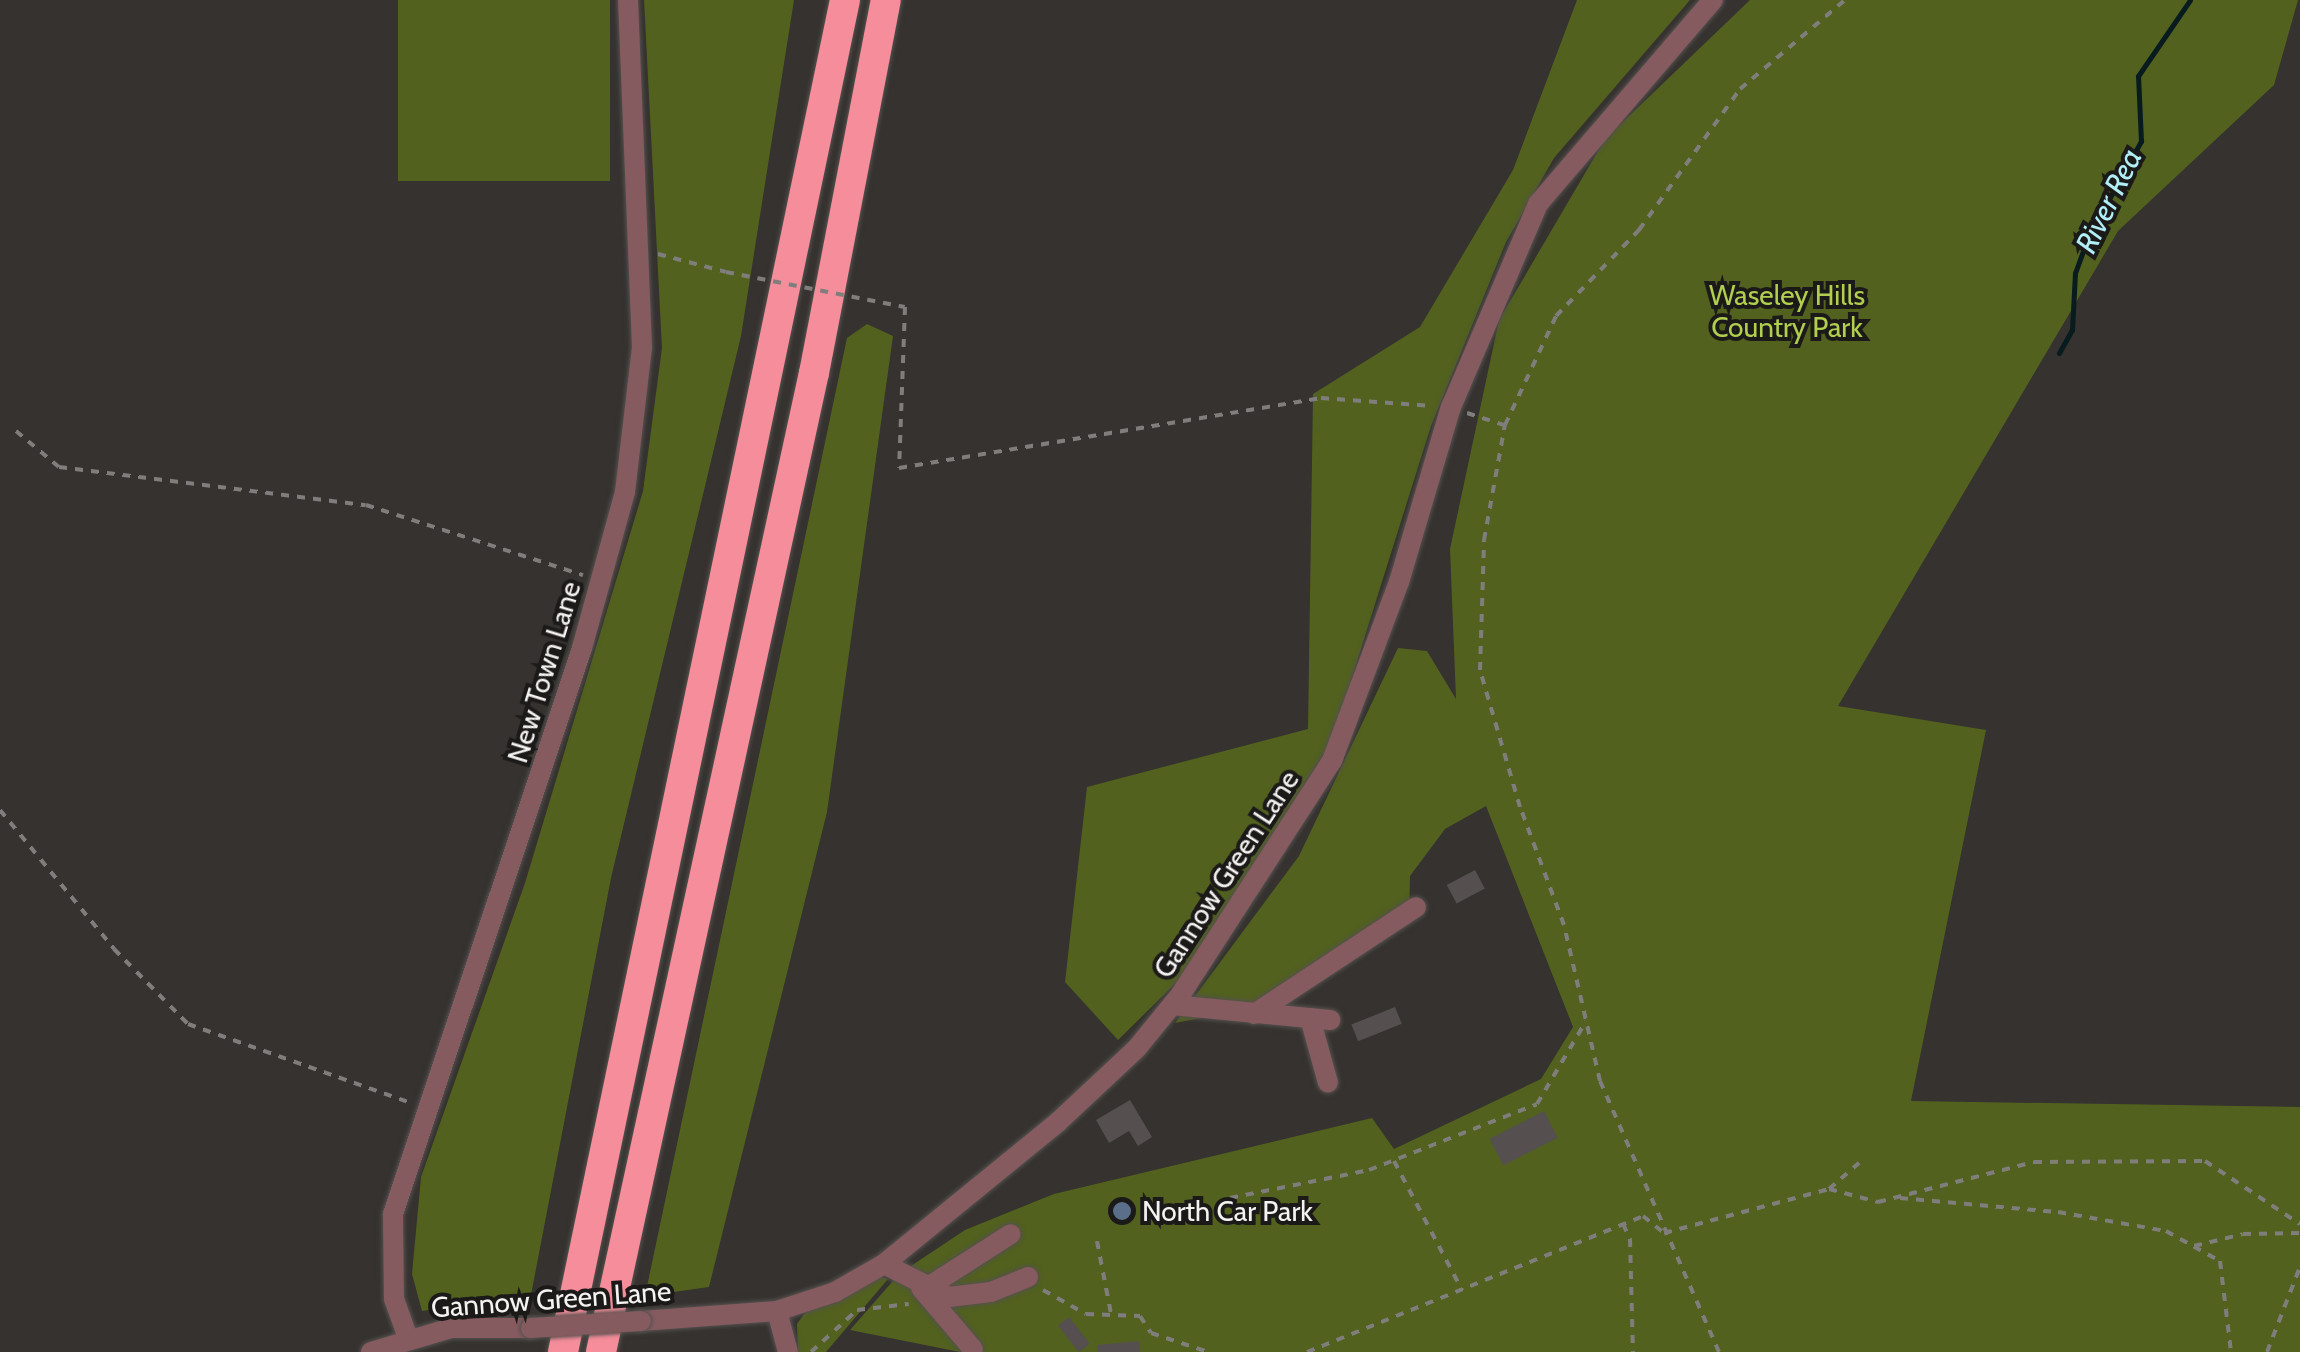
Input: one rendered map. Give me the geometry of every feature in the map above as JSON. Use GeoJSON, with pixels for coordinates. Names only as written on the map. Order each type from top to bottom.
{"type":"FeatureCollection","features":[{"type":"Feature","properties":{"kind":"highway"},"geometry":{"type":"LineString","coordinates":[[562,1352],[845,0]]}},
{"type":"Feature","properties":{"kind":"highway"},"geometry":{"type":"LineString","coordinates":[[601,1352],[814,372],[886,0]]}},
{"type":"Feature","properties":{"kind":"street","name":"New Town Lane"},"geometry":{"type":"LineString","coordinates":[[408,1338],[394,1299],[393,1214],[425,1107],[602,580],[625,492],[642,348],[628,0]]}},
{"type":"Feature","properties":{"kind":"street","name":"Gannow Green Lane"},"geometry":{"type":"LineString","coordinates":[[371,1352],[451,1328],[531,1328],[777,1311],[835,1292],[884,1264],[1058,1122],[1172,1005],[1257,886],[1332,761],[1398,582],[1450,407],[1538,204],[1713,0]]}},
{"type":"Feature","properties":{"kind":"street"},"geometry":{"type":"LineString","coordinates":[[1254,1014],[1416,907]]}},
{"type":"Feature","properties":{"kind":"street"},"geometry":{"type":"LineString","coordinates":[[1172,1005],[1320,1019],[1328,1082]]}},
{"type":"Feature","properties":{"kind":"street"},"geometry":{"type":"LineString","coordinates":[[926,1291],[1011,1234]]}},
{"type":"Feature","properties":{"kind":"street"},"geometry":{"type":"LineString","coordinates":[[884,1264],[926,1291],[949,1297],[991,1292],[1028,1277]]}},
{"type":"Feature","properties":{"kind":"street"},"geometry":{"type":"LineString","coordinates":[[926,1291],[972,1349]]}},
{"type":"Feature","properties":{"kind":"street"},"geometry":{"type":"LineString","coordinates":[[777,1311],[788,1352]]}},
{"type":"Feature","properties":{"kind":"path"},"geometry":{"type":"LineString","coordinates":[[1719,1352],[1600,1081],[1564,925],[1520,807],[1480,670],[1484,540],[1505,425],[1556,316],[1639,230],[1740,89],[1845,0]]}},
{"type":"Feature","properties":{"kind":"path"},"geometry":{"type":"LineString","coordinates":[[640,247],[726,272],[905,307],[899,468],[1321,398],[1450,407],[1505,425]]}},
{"type":"Feature","properties":{"kind":"path"},"geometry":{"type":"LineString","coordinates":[[16,432],[59,468],[366,505],[602,580]]}},
{"type":"Feature","properties":{"kind":"path"},"geometry":{"type":"LineString","coordinates":[[0,810],[114,950],[188,1024],[425,1107]]}},
{"type":"Feature","properties":{"kind":"path"},"geometry":{"type":"LineString","coordinates":[[1230,1198],[1394,1160],[1537,1104],[1586,1021]]}},
{"type":"Feature","properties":{"kind":"path"},"geometry":{"type":"LineString","coordinates":[[1394,1160],[1462,1290]]}},
{"type":"Feature","properties":{"kind":"path"},"geometry":{"type":"LineString","coordinates":[[1829,1189],[1878,1202],[2034,1162],[2205,1161],[2300,1224]]}},
{"type":"Feature","properties":{"kind":"path"},"geometry":{"type":"LineString","coordinates":[[1664,1232],[1829,1189],[1859,1163]]}},
{"type":"Feature","properties":{"kind":"path"},"geometry":{"type":"LineString","coordinates":[[1896,1198],[2058,1212],[2166,1231],[2220,1261],[2231,1352]]}},
{"type":"Feature","properties":{"kind":"path"},"geometry":{"type":"LineString","coordinates":[[1307,1352],[1643,1216],[1664,1232]]}},
{"type":"Feature","properties":{"kind":"path"},"geometry":{"type":"LineString","coordinates":[[1623,1224],[1630,1240],[1633,1352]]}},
{"type":"Feature","properties":{"kind":"path"},"geometry":{"type":"LineString","coordinates":[[2194,1246],[2242,1234],[2300,1234]]}},
{"type":"Feature","properties":{"kind":"path"},"geometry":{"type":"LineString","coordinates":[[1096,1241],[1110,1314]]}},
{"type":"Feature","properties":{"kind":"path"},"geometry":{"type":"LineString","coordinates":[[2267,1352],[2300,1267]]}},
{"type":"Feature","properties":{"kind":"path"},"geometry":{"type":"LineString","coordinates":[[1028,1277],[1064,1304],[1140,1316],[1150,1333],[1208,1352]]}},
{"type":"Feature","properties":{"kind":"path"},"geometry":{"type":"LineString","coordinates":[[811,1352],[857,1310],[926,1291]]}},
{"type":"Feature","properties":{"kind":"green space"},"geometry":{"type":"Polygon","coordinates":[[[398,0],[610,0],[610,181],[398,181],[398,0]]]}},
{"type":"Feature","properties":{"kind":"green space"},"geometry":{"type":"Polygon","coordinates":[[[644,0],[794,0],[741,336],[611,878],[531,1295],[422,1311],[412,1274],[421,1177],[525,883],[643,491],[662,348],[644,0]]]}},
{"type":"Feature","properties":{"kind":"green space"},"geometry":{"type":"Polygon","coordinates":[[[1577,0],[1690,0],[1554,158],[1506,242],[1431,426],[1332,741],[1180,979],[1118,1040],[1065,982],[1087,787],[1308,729],[1313,394],[1420,327],[1513,170],[1577,0]]]}},
{"type":"Feature","properties":{"kind":"green space","name":"Waseley Hills Country Park"},"geometry":{"type":"Polygon","coordinates":[[[1750,0],[2298,0],[2274,85],[2118,231],[1838,706],[1986,730],[1911,1101],[2300,1107],[2300,1352],[960,1352],[850,1330],[899,1274],[965,1230],[1054,1194],[1372,1118],[1394,1149],[1541,1079],[1573,1027],[1486,806],[1445,829],[1410,876],[1409,920],[1275,1004],[1175,1023],[1299,856],[1398,648],[1427,651],[1456,699],[1450,549],[1499,320],[1605,139],[1750,0]]]}},
{"type":"Feature","properties":{"kind":"green space"},"geometry":{"type":"Polygon","coordinates":[[[867,324],[893,336],[827,812],[709,1287],[645,1296],[847,338],[867,324]]]}},
{"type":"Feature","properties":{"kind":"green space"},"geometry":{"type":"Polygon","coordinates":[[[874,1275],[888,1279],[826,1352],[798,1352],[797,1324],[806,1311],[874,1275]]]}},
{"type":"Feature","properties":{"kind":"building"},"geometry":{"type":"Polygon","coordinates":[[[1475,870],[1485,889],[1457,904],[1447,885],[1475,870]]]}},
{"type":"Feature","properties":{"kind":"building"},"geometry":{"type":"Polygon","coordinates":[[[1395,1007],[1402,1024],[1358,1041],[1351,1025],[1395,1007]]]}},
{"type":"Feature","properties":{"kind":"building"},"geometry":{"type":"Polygon","coordinates":[[[1130,1100],[1152,1137],[1138,1146],[1129,1131],[1109,1143],[1096,1120],[1130,1100]]]}},
{"type":"Feature","properties":{"kind":"building"},"geometry":{"type":"Polygon","coordinates":[[[1544,1111],[1558,1138],[1503,1165],[1490,1139],[1544,1111]]]}},
{"type":"Feature","properties":{"kind":"building"},"geometry":{"type":"Polygon","coordinates":[[[1069,1317],[1090,1344],[1079,1352],[1058,1326],[1069,1317]]]}},
{"type":"Feature","properties":{"kind":"building"},"geometry":{"type":"Polygon","coordinates":[[[1139,1341],[1140,1352],[1098,1352],[1097,1345],[1139,1341]]]}},
{"type":"Feature","properties":{"kind":"waterway","name":"River Rea"},"geometry":{"type":"LineString","coordinates":[[2059,353],[2072,330],[2075,273],[2088,237],[2141,141],[2138,76],[2190,0]]}},
{"type":"Feature","properties":{"kind":"place","name":"North Car Park"},"geometry":{"type":"Point","coordinates":[1122,1211]}}]}
